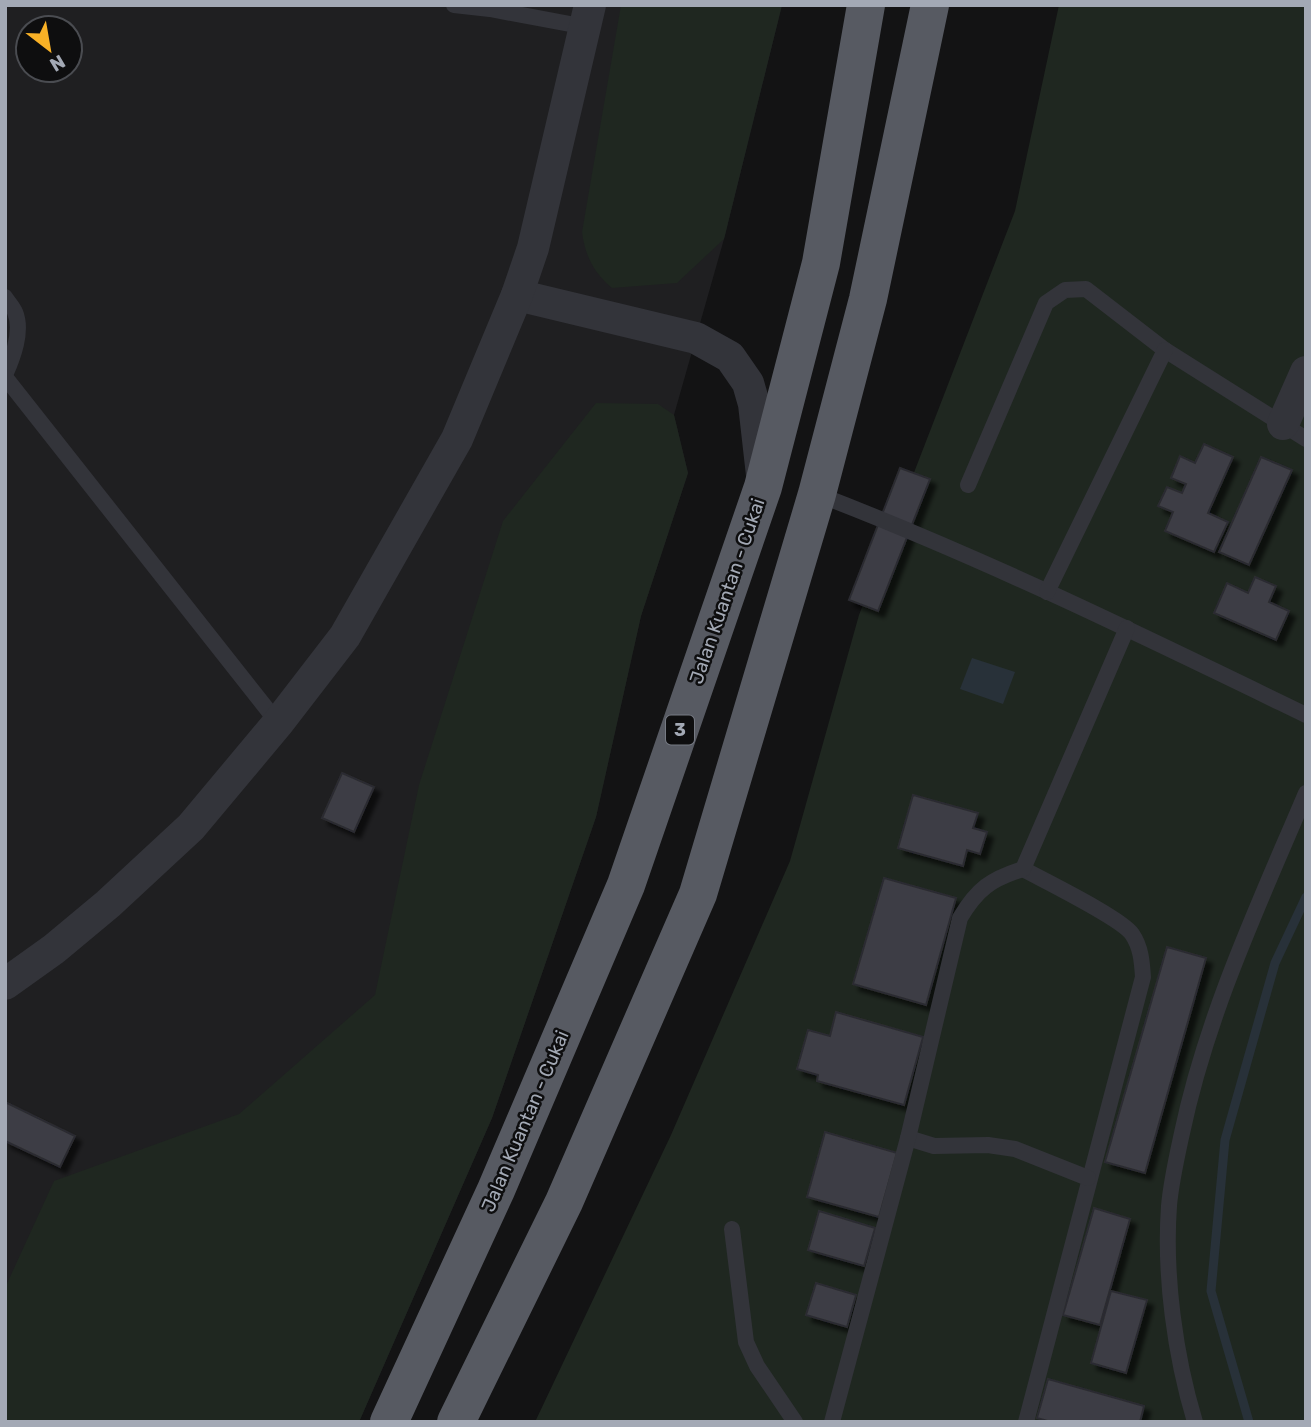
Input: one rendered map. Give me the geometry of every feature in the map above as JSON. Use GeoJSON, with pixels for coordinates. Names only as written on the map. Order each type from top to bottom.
{"type":"FeatureCollection","features":[{"type":"Feature","properties":{"kind":"highway","name":"Jalan Kuantan - Cukai"},"geometry":{"type":"LineString","coordinates":[[389,1422],[496,1189],[626,885],[763,487],[821,263],[866,5]]}},
{"type":"Feature","properties":{"kind":"highway"},"geometry":{"type":"LineString","coordinates":[[456,1422],[564,1202],[698,894],[817,494],[868,299],[930,5]]}},
{"type":"Feature","properties":{"kind":"street"},"geometry":{"type":"LineString","coordinates":[[5,984],[54,949],[108,904],[191,827],[278,723],[345,636],[457,439],[517,295],[533,248],[588,16]]}},
{"type":"Feature","properties":{"kind":"street"},"geometry":{"type":"LineString","coordinates":[[517,295],[696,338],[730,357],[748,383],[754,404],[763,487]]}},
{"type":"Feature","properties":{"kind":"street"},"geometry":{"type":"LineString","coordinates":[[1294,431],[1306,372]]}},
{"type":"Feature","properties":{"kind":"lane"},"geometry":{"type":"LineString","coordinates":[[454,5],[588,16]]}},
{"type":"Feature","properties":{"kind":"lane"},"geometry":{"type":"LineString","coordinates":[[968,485],[1046,303],[1065,290],[1086,289],[1165,350],[1294,431]]}},
{"type":"Feature","properties":{"kind":"lane"},"geometry":{"type":"LineString","coordinates":[[5,298],[16,313],[17,329],[15,348],[5,376],[278,723]]}},
{"type":"Feature","properties":{"kind":"lane"},"geometry":{"type":"LineString","coordinates":[[1047,592],[1165,350]]}},
{"type":"Feature","properties":{"kind":"lane"},"geometry":{"type":"LineString","coordinates":[[817,494],[896,524],[1127,628],[1306,715]]}},
{"type":"Feature","properties":{"kind":"lane"},"geometry":{"type":"LineString","coordinates":[[1023,869],[1127,628]]}},
{"type":"Feature","properties":{"kind":"lane"},"geometry":{"type":"LineString","coordinates":[[1195,1422],[1187,1397],[1170,1300],[1169,1204],[1190,1094],[1205,1046],[1231,969],[1306,793]]}},
{"type":"Feature","properties":{"kind":"lane"},"geometry":{"type":"LineString","coordinates":[[832,1422],[908,1138],[960,918],[974,895],[1000,876],[1023,869],[1116,920],[1132,933],[1142,957],[1143,977],[1026,1422]]}},
{"type":"Feature","properties":{"kind":"lane"},"geometry":{"type":"LineString","coordinates":[[908,1138],[934,1146],[988,1145],[1015,1149],[1088,1178]]}},
{"type":"Feature","properties":{"kind":"lane"},"geometry":{"type":"LineString","coordinates":[[732,1229],[746,1342],[757,1366],[795,1422]]}},
{"type":"Feature","properties":{"kind":"shaded area"},"geometry":{"type":"Polygon","coordinates":[[[5,5],[782,5],[724,239],[674,415],[688,473],[641,616],[596,817],[492,1118],[359,1422],[5,1422],[5,5]]]}},
{"type":"Feature","properties":{"kind":"shaded area"},"geometry":{"type":"Polygon","coordinates":[[[621,5],[782,5],[724,239],[677,283],[612,288],[591,263],[583,241],[582,232],[621,5]]]}},
{"type":"Feature","properties":{"kind":"shaded area"},"geometry":{"type":"Polygon","coordinates":[[[1059,5],[1306,5],[1306,1422],[535,1422],[671,1135],[790,861],[859,615],[1015,211],[1059,5]]]}},
{"type":"Feature","properties":{"kind":"shaded area"},"geometry":{"type":"Polygon","coordinates":[[[596,403],[658,404],[674,415],[688,473],[641,616],[596,817],[492,1118],[359,1422],[5,1422],[5,1288],[54,1181],[239,1114],[375,995],[419,785],[503,521],[596,403]]]}},
{"type":"Feature","properties":{"kind":"shaded area"},"geometry":{"type":"Polygon","coordinates":[[[972,658],[1015,672],[1003,704],[960,689],[972,658]]]}},
{"type":"Feature","properties":{"kind":"building"},"geometry":{"type":"Polygon","coordinates":[[[1204,444],[1233,457],[1208,513],[1228,522],[1214,552],[1165,531],[1173,512],[1158,506],[1167,487],[1182,493],[1186,484],[1171,478],[1180,456],[1195,463],[1204,444]]]}},
{"type":"Feature","properties":{"kind":"building"},"geometry":{"type":"Polygon","coordinates":[[[1261,457],[1292,470],[1249,565],[1219,552],[1261,457]]]}},
{"type":"Feature","properties":{"kind":"building"},"geometry":{"type":"Polygon","coordinates":[[[900,468],[930,479],[878,611],[849,600],[900,468]]]}},
{"type":"Feature","properties":{"kind":"building"},"geometry":{"type":"Polygon","coordinates":[[[1255,577],[1276,586],[1269,602],[1289,611],[1276,640],[1214,613],[1227,583],[1248,593],[1255,577]]]}},
{"type":"Feature","properties":{"kind":"building"},"geometry":{"type":"Polygon","coordinates":[[[342,773],[374,787],[354,832],[322,818],[342,773]]]}},
{"type":"Feature","properties":{"kind":"building"},"geometry":{"type":"Polygon","coordinates":[[[913,795],[978,813],[973,828],[987,832],[980,854],[967,850],[963,866],[898,848],[913,795]]]}},
{"type":"Feature","properties":{"kind":"building"},"geometry":{"type":"Polygon","coordinates":[[[884,878],[956,898],[926,1005],[853,984],[884,878]]]}},
{"type":"Feature","properties":{"kind":"building"},"geometry":{"type":"Polygon","coordinates":[[[1167,947],[1206,958],[1145,1173],[1105,1162],[1167,947]]]}},
{"type":"Feature","properties":{"kind":"building"},"geometry":{"type":"Polygon","coordinates":[[[836,1012],[923,1037],[904,1105],[817,1081],[818,1075],[797,1069],[808,1030],[830,1036],[836,1012]]]}},
{"type":"Feature","properties":{"kind":"building"},"geometry":{"type":"Polygon","coordinates":[[[5,1102],[75,1136],[60,1167],[5,1141],[5,1102]]]}},
{"type":"Feature","properties":{"kind":"building"},"geometry":{"type":"Polygon","coordinates":[[[825,1132],[897,1153],[879,1217],[807,1197],[825,1132]]]}},
{"type":"Feature","properties":{"kind":"building"},"geometry":{"type":"Polygon","coordinates":[[[1094,1208],[1130,1219],[1100,1325],[1063,1315],[1094,1208]]]}},
{"type":"Feature","properties":{"kind":"building"},"geometry":{"type":"Polygon","coordinates":[[[819,1211],[875,1228],[864,1266],[808,1250],[819,1211]]]}},
{"type":"Feature","properties":{"kind":"building"},"geometry":{"type":"Polygon","coordinates":[[[816,1283],[856,1295],[847,1327],[806,1315],[816,1283]]]}},
{"type":"Feature","properties":{"kind":"building"},"geometry":{"type":"Polygon","coordinates":[[[1111,1291],[1147,1300],[1126,1373],[1091,1363],[1111,1291]]]}},
{"type":"Feature","properties":{"kind":"building"},"geometry":{"type":"Polygon","coordinates":[[[1048,1379],[1144,1406],[1140,1422],[1051,1422],[1037,1418],[1048,1379]]]}},
{"type":"Feature","properties":{"kind":"waterway"},"geometry":{"type":"LineString","coordinates":[[1249,1422],[1211,1291],[1225,1140],[1275,963],[1306,897]]}}]}
